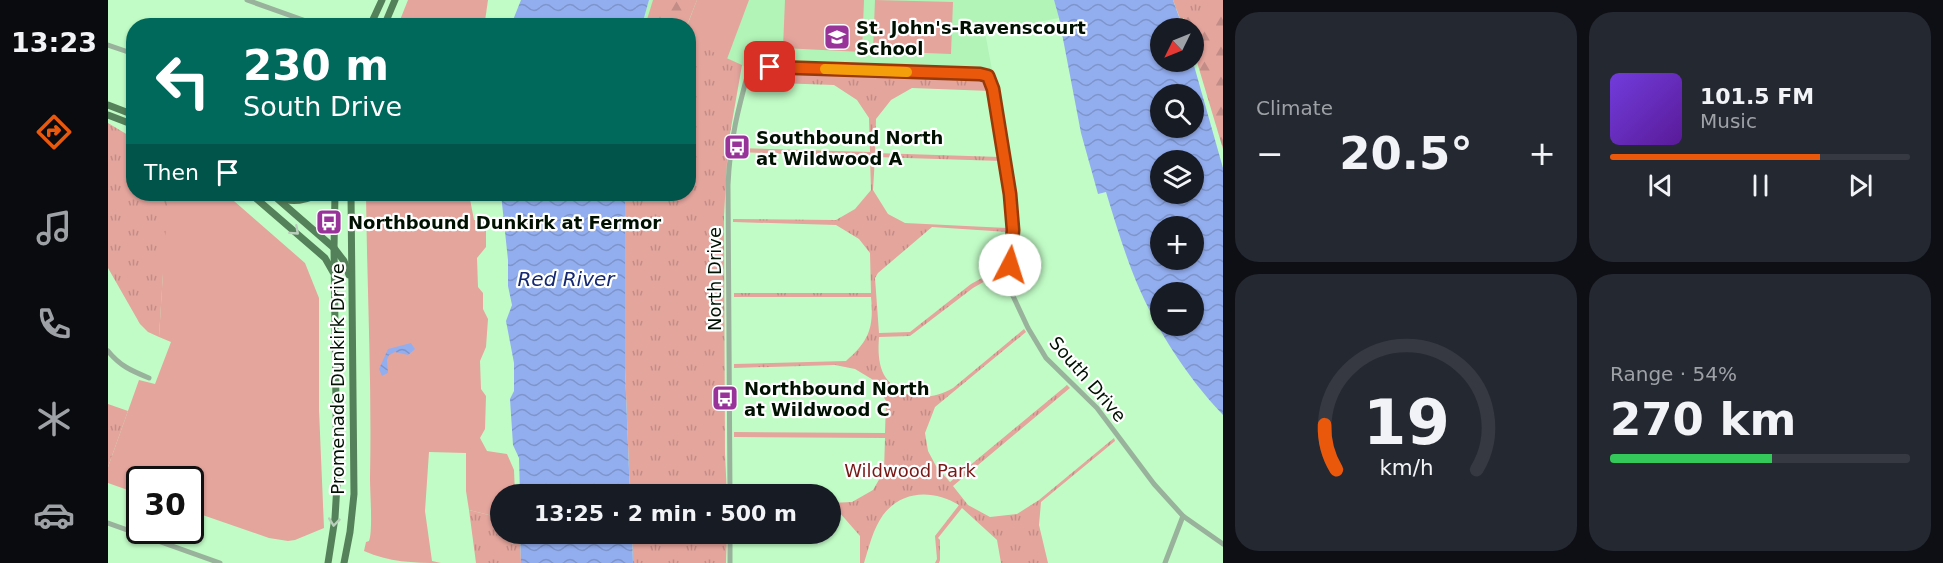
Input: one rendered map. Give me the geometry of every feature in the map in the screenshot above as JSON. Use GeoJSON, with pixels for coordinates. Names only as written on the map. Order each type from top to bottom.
{"type":"FeatureCollection","features":[{"type":"Feature","properties":{"kind":"main road"},"geometry":{"type":"LineString","coordinates":[[374,18],[382,0]]}},
{"type":"Feature","properties":{"kind":"main road"},"geometry":{"type":"LineString","coordinates":[[387,18],[395,0]]}},
{"type":"Feature","properties":{"kind":"main road"},"geometry":{"type":"LineString","coordinates":[[108,105],[126,112]]}},
{"type":"Feature","properties":{"kind":"main road"},"geometry":{"type":"LineString","coordinates":[[108,115],[126,122]]}},
{"type":"Feature","properties":{"kind":"main road"},"geometry":{"type":"LineString","coordinates":[[259,201],[325,258],[334,274]]}},
{"type":"Feature","properties":{"kind":"main road"},"geometry":{"type":"LineString","coordinates":[[281,201],[334,248],[344,261],[352,283]]}},
{"type":"Feature","properties":{"kind":"main road","name":"Promenade Dunkirk Drive"},"geometry":{"type":"LineString","coordinates":[[328,563],[337,491],[335,201]]}},
{"type":"Feature","properties":{"kind":"main road","name":"Promenade Dunkirk Drive"},"geometry":{"type":"LineString","coordinates":[[344,563],[354,494],[351,201]]}},
{"type":"Feature","properties":{"kind":"street"},"geometry":{"type":"LineString","coordinates":[[247,0],[298,18]]}},
{"type":"Feature","properties":{"kind":"street"},"geometry":{"type":"LineString","coordinates":[[108,45],[126,51]]}},
{"type":"Feature","properties":{"kind":"street","name":"North Drive"},"geometry":{"type":"LineString","coordinates":[[730,484],[730,149],[736,115],[750,66]]}},
{"type":"Feature","properties":{"kind":"street","name":"South Drive"},"geometry":{"type":"LineString","coordinates":[[750,66],[988,76],[993,89],[1010,194],[1013,230],[1010,265],[1013,296],[1046,358],[1097,408],[1138,465],[1183,516],[1223,544]]}},
{"type":"Feature","properties":{"kind":"street"},"geometry":{"type":"LineString","coordinates":[[108,351],[128,370],[149,378]]}},
{"type":"Feature","properties":{"kind":"street"},"geometry":{"type":"LineString","coordinates":[[1165,563],[1183,516]]}},
{"type":"Feature","properties":{"kind":"street"},"geometry":{"type":"LineString","coordinates":[[108,523],[220,563]]}},
{"type":"Feature","properties":{"kind":"street"},"geometry":{"type":"LineString","coordinates":[[730,544],[730,563]]}},
{"type":"Feature","properties":{"kind":"shaded area","name":"St. John's-Ravenscourt School"},"geometry":{"type":"Polygon","coordinates":[[[649,0],[1054,0],[1059,18],[985,32],[992,70],[988,76],[750,69],[696,44],[696,18],[644,18],[649,0]]]}},
{"type":"Feature","properties":{"kind":"green space"},"geometry":{"type":"Polygon","coordinates":[[[408,0],[488,0],[485,18],[401,18],[408,0]]]}},
{"type":"Feature","properties":{"kind":"green space"},"geometry":{"type":"Polygon","coordinates":[[[653,0],[697,0],[690,18],[647,18],[653,0]]]}},
{"type":"Feature","properties":{"kind":"green space"},"geometry":{"type":"Polygon","coordinates":[[[697,0],[749,0],[727,59],[696,45],[696,18],[690,18],[697,0]]]}},
{"type":"Feature","properties":{"kind":"green space"},"geometry":{"type":"Polygon","coordinates":[[[785,0],[864,0],[862,52],[783,48],[785,0]]]}},
{"type":"Feature","properties":{"kind":"green space"},"geometry":{"type":"Polygon","coordinates":[[[875,0],[953,2],[951,54],[873,51],[875,0]]]}},
{"type":"Feature","properties":{"kind":"green space"},"geometry":{"type":"Polygon","coordinates":[[[1173,0],[1223,0],[1223,7],[1180,18],[1173,0]]]}},
{"type":"Feature","properties":{"kind":"green space"},"geometry":{"type":"Polygon","coordinates":[[[1178,0],[1223,0],[1223,149],[1200,72],[1204,72],[1204,18],[1184,18],[1178,0]]]}},
{"type":"Feature","properties":{"kind":"green space"},"geometry":{"type":"Polygon","coordinates":[[[696,44],[742,65],[728,145],[724,216],[726,484],[630,484],[625,369],[625,201],[696,201],[696,44]]]}},
{"type":"Feature","properties":{"kind":"green space","name":"Wildwood Park"},"geometry":{"type":"Polygon","coordinates":[[[759,72],[977,77],[988,84],[990,91],[912,88],[891,100],[876,119],[875,153],[1000,157],[1001,161],[875,157],[873,190],[888,214],[905,223],[1007,228],[1008,232],[932,227],[878,273],[875,278],[879,333],[910,332],[971,284],[1006,267],[973,288],[910,336],[879,337],[879,358],[881,369],[893,386],[908,395],[926,397],[953,388],[1024,329],[1026,332],[935,407],[925,433],[928,451],[936,466],[950,482],[1067,385],[1070,388],[953,486],[968,505],[990,517],[1017,514],[1039,500],[1114,438],[1115,441],[1041,502],[1039,525],[1048,563],[1001,563],[997,540],[962,508],[938,538],[940,540],[940,560],[939,563],[935,563],[937,559],[935,536],[959,505],[939,497],[919,495],[900,500],[883,515],[874,532],[864,563],[860,563],[860,536],[841,514],[841,503],[852,502],[873,490],[884,471],[885,438],[734,437],[734,432],[885,433],[886,401],[875,381],[855,369],[835,365],[734,368],[734,364],[846,361],[865,340],[872,317],[871,297],[734,297],[734,293],[871,293],[870,253],[859,239],[836,225],[733,222],[733,219],[836,220],[855,209],[871,190],[870,157],[735,152],[735,148],[870,152],[869,118],[857,100],[834,85],[748,82],[753,74],[759,72]]]}},
{"type":"Feature","properties":{"kind":"green space"},"geometry":{"type":"Polygon","coordinates":[[[108,123],[126,134],[126,201],[168,201],[159,337],[148,332],[140,324],[108,268],[108,123]]]}},
{"type":"Feature","properties":{"kind":"green space"},"geometry":{"type":"Polygon","coordinates":[[[137,201],[234,201],[305,263],[319,298],[319,410],[324,528],[288,541],[269,538],[204,516],[204,466],[126,466],[126,489],[108,483],[108,467],[139,380],[155,384],[171,342],[159,337],[163,272],[137,201]]]}},
{"type":"Feature","properties":{"kind":"green space"},"geometry":{"type":"Polygon","coordinates":[[[366,201],[470,201],[474,220],[486,220],[486,247],[477,258],[478,287],[483,293],[483,309],[488,319],[486,347],[480,361],[481,389],[486,396],[485,429],[480,438],[487,451],[507,454],[514,470],[515,484],[490,484],[490,515],[469,510],[466,491],[466,453],[429,452],[425,511],[432,561],[441,563],[383,558],[364,551],[366,542],[369,541],[371,520],[366,201]]]}},
{"type":"Feature","properties":{"kind":"green space"},"geometry":{"type":"Polygon","coordinates":[[[108,404],[128,411],[108,467],[108,404]]]}},
{"type":"Feature","properties":{"kind":"green space"},"geometry":{"type":"Polygon","coordinates":[[[469,510],[490,515],[490,544],[520,544],[521,563],[476,563],[469,510]]]}},
{"type":"Feature","properties":{"kind":"green space"},"geometry":{"type":"Polygon","coordinates":[[[632,544],[727,544],[726,563],[633,563],[632,544]]]}},
{"type":"Feature","properties":{"kind":"water"},"geometry":{"type":"Polygon","coordinates":[[[521,0],[649,0],[644,18],[514,18],[521,0]]]}},
{"type":"Feature","properties":{"kind":"water"},"geometry":{"type":"Polygon","coordinates":[[[1054,0],[1173,0],[1179,18],[1150,18],[1150,72],[1196,72],[1199,84],[1150,84],[1150,138],[1204,138],[1204,101],[1223,168],[1223,415],[1183,366],[1164,336],[1204,336],[1204,282],[1150,282],[1150,312],[1132,271],[1106,192],[1098,194],[1081,133],[1054,0]]]}},
{"type":"Feature","properties":{"kind":"water","name":"Red River"},"geometry":{"type":"Polygon","coordinates":[[[502,201],[625,201],[625,369],[630,484],[520,484],[519,458],[513,445],[510,399],[514,391],[514,363],[506,321],[512,305],[508,286],[508,260],[502,201]]]}},
{"type":"Feature","properties":{"kind":"water"},"geometry":{"type":"Polygon","coordinates":[[[411,343],[415,349],[408,355],[395,352],[389,355],[388,373],[382,376],[379,369],[388,349],[411,343]]]}},
{"type":"Feature","properties":{"kind":"water"},"geometry":{"type":"Polygon","coordinates":[[[520,544],[632,544],[633,563],[521,563],[520,544]]]}},
{"type":"Feature","properties":{"kind":"slow traffic"},"geometry":{"type":"LineString","coordinates":[[825,69],[907,72]]}},
{"type":"Feature","properties":{"kind":"place","name":"St. John's-Ravenscourt School"},"geometry":{"type":"Point","coordinates":[837,37]}},
{"type":"Feature","properties":{"kind":"place","name":"Southbound North at Wildwood A"},"geometry":{"type":"Point","coordinates":[737,147]}},
{"type":"Feature","properties":{"kind":"place","name":"Northbound Dunkirk at Fermor"},"geometry":{"type":"Point","coordinates":[329,222]}},
{"type":"Feature","properties":{"kind":"place","name":"Northbound North at Wildwood C"},"geometry":{"type":"Point","coordinates":[725,398]}},
{"type":"Feature","properties":{"kind":"route"},"geometry":{"type":"LineString","coordinates":[[770,67],[988,76],[992,82],[1010,194],[1013,230],[1010,265]]}}]}
